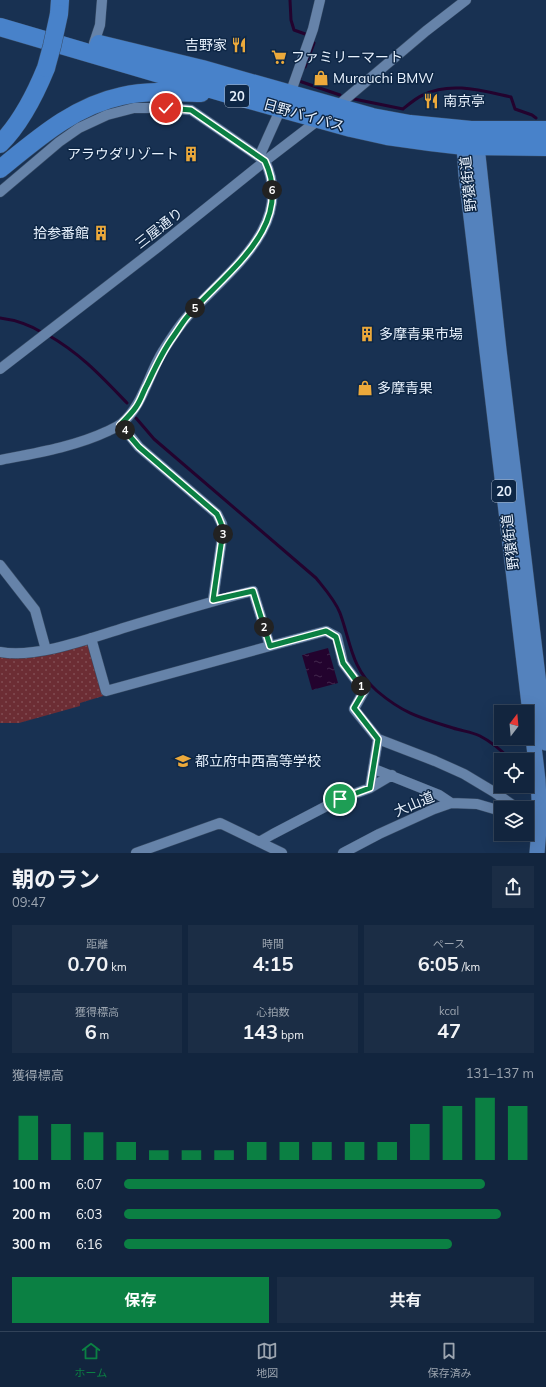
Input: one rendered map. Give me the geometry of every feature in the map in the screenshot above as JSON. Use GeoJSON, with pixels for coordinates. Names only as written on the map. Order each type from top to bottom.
{"type":"FeatureCollection","features":[{"type":"Feature","properties":{"kind":"highway"},"geometry":{"type":"LineString","coordinates":[[0,129],[23,95],[52,46],[54,7]]}},
{"type":"Feature","properties":{"kind":"highway","name":"日野バイパス"},"geometry":{"type":"LineString","coordinates":[[0,16],[94,43],[202,69],[286,101],[320,119],[351,128],[387,136],[430,142],[471,141],[546,147]]}},
{"type":"Feature","properties":{"kind":"highway","name":"日野バイパス"},"geometry":{"type":"LineString","coordinates":[[0,27],[228,94],[336,108],[410,124],[471,141],[546,130]]}},
{"type":"Feature","properties":{"kind":"highway"},"geometry":{"type":"LineString","coordinates":[[0,144],[20,119],[32,100],[41,66]]}},
{"type":"Feature","properties":{"kind":"highway"},"geometry":{"type":"LineString","coordinates":[[0,169],[64,120],[102,101],[123,95],[149,92],[228,94]]}},
{"type":"Feature","properties":{"kind":"main road","name":"野猿街道"},"geometry":{"type":"LineString","coordinates":[[471,141],[543,699],[546,743]]}},
{"type":"Feature","properties":{"kind":"main road","name":"野猿街道"},"geometry":{"type":"LineString","coordinates":[[471,141],[492,397],[538,780],[534,816],[536,853]]}},
{"type":"Feature","properties":{"kind":"street"},"geometry":{"type":"LineString","coordinates":[[94,43],[100,26],[102,0]]}},
{"type":"Feature","properties":{"kind":"street"},"geometry":{"type":"LineString","coordinates":[[262,159],[313,29],[320,0]]}},
{"type":"Feature","properties":{"kind":"street","name":"三屋通り"},"geometry":{"type":"LineString","coordinates":[[0,369],[158,247],[262,159],[336,108],[426,31],[466,0]]}},
{"type":"Feature","properties":{"kind":"street"},"geometry":{"type":"LineString","coordinates":[[0,192],[59,142],[78,128],[107,115],[134,108],[191,110],[262,159],[270,172],[272,186],[272,205],[267,221],[257,240],[244,257],[187,317],[162,352],[136,407],[120,425],[92,439],[0,460]]}},
{"type":"Feature","properties":{"kind":"street"},"geometry":{"type":"LineString","coordinates":[[120,425],[139,447],[217,514],[222,524],[223,531],[213,600]]}},
{"type":"Feature","properties":{"kind":"street"},"geometry":{"type":"LineString","coordinates":[[0,565],[34,610],[46,650]]}},
{"type":"Feature","properties":{"kind":"street"},"geometry":{"type":"LineString","coordinates":[[0,652],[24,654],[46,650],[91,638],[213,600],[253,591],[270,646]]}},
{"type":"Feature","properties":{"kind":"street"},"geometry":{"type":"LineString","coordinates":[[91,638],[106,691],[326,631],[336,637],[343,663],[364,691],[354,708],[378,739],[464,774],[507,801]]}},
{"type":"Feature","properties":{"kind":"street"},"geometry":{"type":"LineString","coordinates":[[370,788],[378,739]]}},
{"type":"Feature","properties":{"kind":"street"},"geometry":{"type":"LineString","coordinates":[[374,769],[439,794],[451,804]]}},
{"type":"Feature","properties":{"kind":"street"},"geometry":{"type":"LineString","coordinates":[[259,842],[340,799],[370,788],[392,775]]}},
{"type":"Feature","properties":{"kind":"street","name":"大山道"},"geometry":{"type":"LineString","coordinates":[[343,853],[434,809],[451,804],[477,804],[494,809]]}},
{"type":"Feature","properties":{"kind":"street"},"geometry":{"type":"LineString","coordinates":[[142,852],[220,823],[282,853]]}},
{"type":"Feature","properties":{"kind":"shaded area"},"geometry":{"type":"Polygon","coordinates":[[[82,642],[88,645],[103,696],[80,703],[80,706],[19,723],[0,723],[0,656],[82,642]]]}},
{"type":"Feature","properties":{"kind":"water"},"geometry":{"type":"Polygon","coordinates":[[[328,648],[338,683],[312,690],[302,655],[328,648]]]}},
{"type":"Feature","properties":{"kind":"waterway"},"geometry":{"type":"LineString","coordinates":[[290,0],[291,20],[294,30],[308,35]]}},
{"type":"Feature","properties":{"kind":"waterway"},"geometry":{"type":"LineString","coordinates":[[305,67],[314,43]]}},
{"type":"Feature","properties":{"kind":"waterway"},"geometry":{"type":"LineString","coordinates":[[300,78],[299,81],[340,95]]}},
{"type":"Feature","properties":{"kind":"waterway"},"geometry":{"type":"LineString","coordinates":[[354,99],[403,109],[423,95],[434,91],[467,88],[511,97],[515,109],[536,118]]}},
{"type":"Feature","properties":{"kind":"waterway"},"geometry":{"type":"LineString","coordinates":[[0,318],[23,323],[43,333]]}},
{"type":"Feature","properties":{"kind":"waterway"},"geometry":{"type":"LineString","coordinates":[[48,335],[81,358],[127,403]]}},
{"type":"Feature","properties":{"kind":"waterway"},"geometry":{"type":"LineString","coordinates":[[136,418],[154,439],[316,578],[338,608],[357,664],[368,682],[377,691],[396,705],[413,714],[456,729],[474,733],[488,741],[503,753]]}},
{"type":"Feature","properties":{"kind":"place","name":"吉野家"},"geometry":{"type":"Point","coordinates":[239,45]}},
{"type":"Feature","properties":{"kind":"place","name":"ファミリーマート"},"geometry":{"type":"Point","coordinates":[279,57]}},
{"type":"Feature","properties":{"kind":"place","name":"Murauchi BMW"},"geometry":{"type":"Point","coordinates":[321,78]}},
{"type":"Feature","properties":{"kind":"place","name":"南京亭"},"geometry":{"type":"Point","coordinates":[431,101]}},
{"type":"Feature","properties":{"kind":"place","name":"アラウダリゾート"},"geometry":{"type":"Point","coordinates":[191,154]}},
{"type":"Feature","properties":{"kind":"place","name":"拾参番館"},"geometry":{"type":"Point","coordinates":[101,233]}},
{"type":"Feature","properties":{"kind":"place","name":"多摩青果市場"},"geometry":{"type":"Point","coordinates":[367,334]}},
{"type":"Feature","properties":{"kind":"place","name":"多摩青果"},"geometry":{"type":"Point","coordinates":[365,388]}},
{"type":"Feature","properties":{"kind":"place","name":"都立府中西高等学校"},"geometry":{"type":"Point","coordinates":[183,761]}},
{"type":"Feature","properties":{"kind":"route"},"geometry":{"type":"LineString","coordinates":[[166,108],[191,110],[265,161],[270,172],[272,205],[267,221],[257,240],[244,257],[187,317],[162,352],[136,407],[120,425],[139,447],[217,514],[222,524],[223,531],[213,600],[253,591],[270,646],[326,631],[336,637],[343,663],[364,691],[354,708],[378,739],[370,788],[340,799]]}}]}
